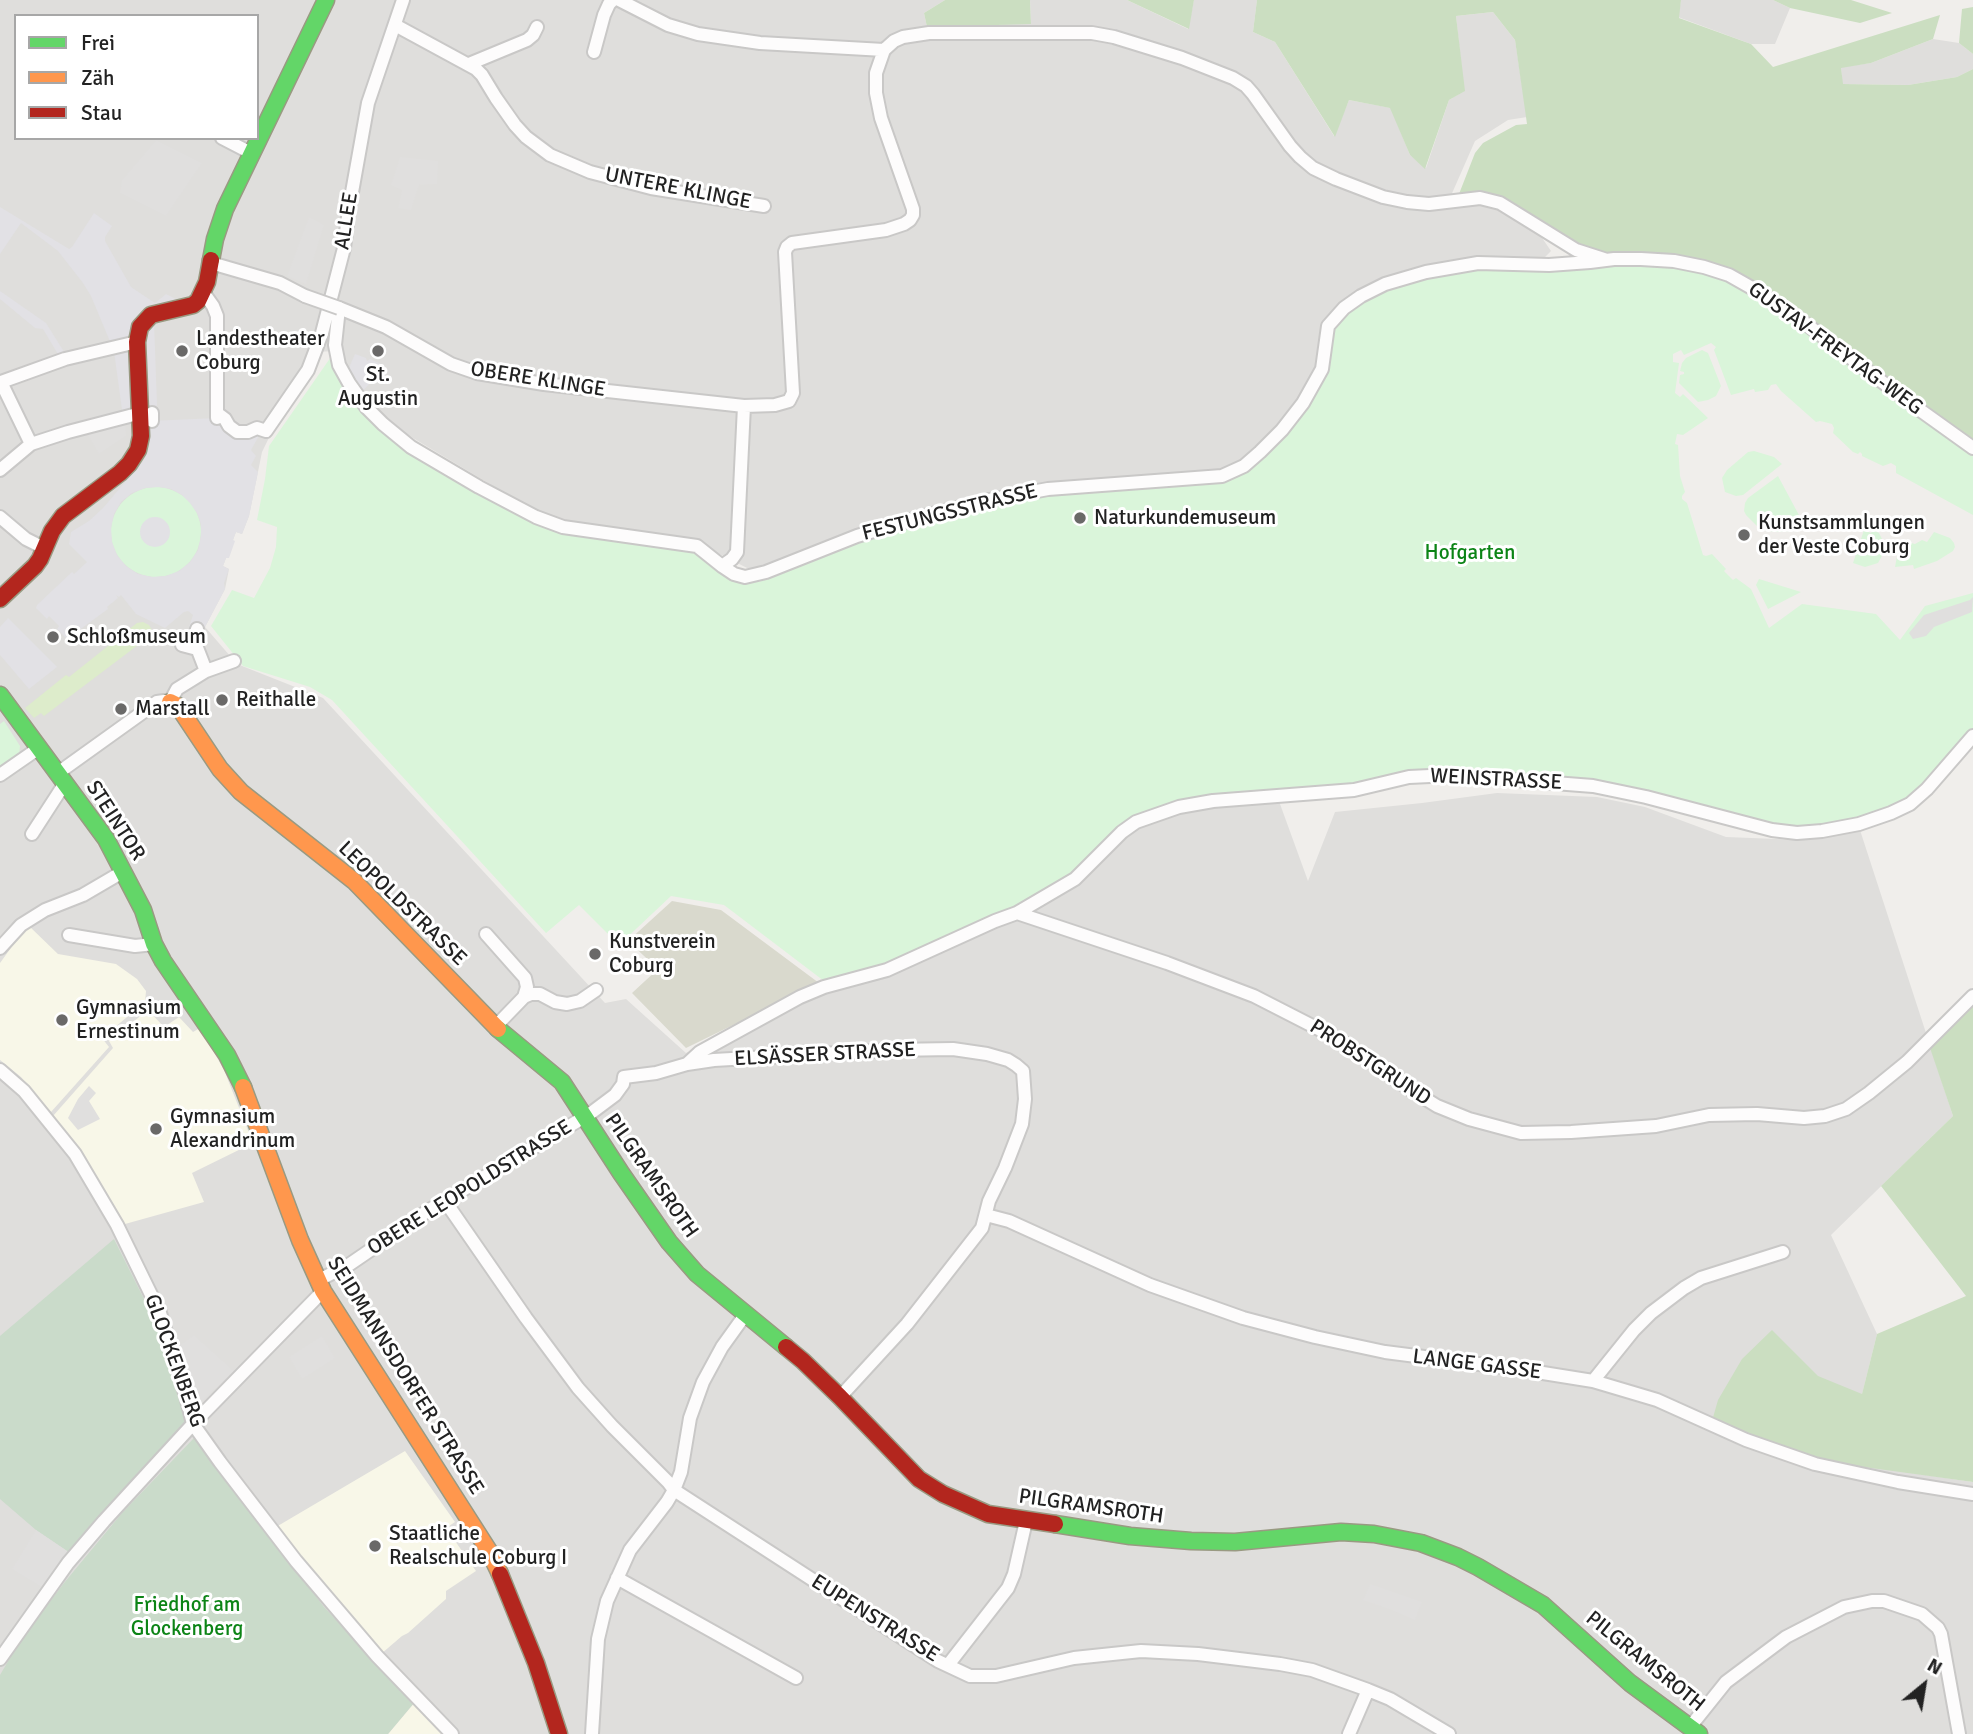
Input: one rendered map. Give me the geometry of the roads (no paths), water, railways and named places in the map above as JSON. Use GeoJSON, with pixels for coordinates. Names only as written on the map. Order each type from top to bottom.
{"type":"FeatureCollection","features":[{"type":"Feature","properties":{"kind":"street"},"geometry":{"type":"LineString","coordinates":[[259,137],[326,0]]}},
{"type":"Feature","properties":{"kind":"street","name":"ALLEE"},"geometry":{"type":"LineString","coordinates":[[203,292],[217,316],[217,415],[221,414],[237,432],[248,432],[257,428],[266,431],[308,370],[322,333],[344,248],[368,103],[403,0]]}},
{"type":"Feature","properties":{"kind":"street"},"geometry":{"type":"LineString","coordinates":[[594,52],[604,15],[613,0]]}},
{"type":"Feature","properties":{"kind":"street","name":"GUSTAV-FREYTAG-WEG"},"geometry":{"type":"LineString","coordinates":[[618,0],[668,24],[698,34],[760,43],[884,50],[903,37],[929,33],[1091,33],[1114,37],[1182,58],[1233,78],[1253,94],[1300,157],[1313,168],[1336,179],[1383,197],[1407,202],[1429,204],[1486,198],[1500,202],[1576,250],[1607,260]]}},
{"type":"Feature","properties":{"kind":"street","name":"UNTERE KLINGE"},"geometry":{"type":"LineString","coordinates":[[395,25],[468,64],[482,75],[526,137],[550,155],[590,172],[651,188],[764,206]]}},
{"type":"Feature","properties":{"kind":"street"},"geometry":{"type":"LineString","coordinates":[[468,64],[527,40],[537,27]]}},
{"type":"Feature","properties":{"kind":"street","name":"OBERE KLINGE"},"geometry":{"type":"LineString","coordinates":[[211,263],[280,283],[305,296],[386,327],[451,365],[477,373],[557,386],[744,407],[785,404],[793,393],[784,266],[787,247],[792,243],[886,230],[904,224],[913,215],[911,200],[881,118],[876,93],[876,73],[884,50]]}},
{"type":"Feature","properties":{"kind":"street"},"geometry":{"type":"LineString","coordinates":[[226,140],[251,153]]}},
{"type":"Feature","properties":{"kind":"street"},"geometry":{"type":"LineString","coordinates":[[0,599],[35,566],[52,531],[63,516],[120,473],[138,450],[149,416],[137,342],[138,332],[147,318],[169,309],[193,305],[198,301],[207,282],[215,239],[225,209],[257,140]]}},
{"type":"Feature","properties":{"kind":"street"},"geometry":{"type":"LineString","coordinates":[[1549,264],[1557,252],[1555,238]]}},
{"type":"Feature","properties":{"kind":"street","name":"GUSTAV-FREYTAG-WEG"},"geometry":{"type":"LineString","coordinates":[[1549,264],[1607,260],[1674,261],[1729,275],[1793,314],[1973,448]]}},
{"type":"Feature","properties":{"kind":"street","name":"FESTUNGSSTRASSE"},"geometry":{"type":"LineString","coordinates":[[339,309],[335,345],[339,365],[366,407],[411,447],[546,522],[576,530],[697,546],[722,566],[740,576],[751,577],[857,536],[937,513],[1035,491],[1223,476],[1244,466],[1261,452],[1303,403],[1322,369],[1328,326],[1361,296],[1385,284],[1478,263],[1549,264]]}},
{"type":"Feature","properties":{"kind":"street"},"geometry":{"type":"LineString","coordinates":[[31,444],[1,382],[65,359],[137,342]]}},
{"type":"Feature","properties":{"kind":"street"},"geometry":{"type":"LineString","coordinates":[[722,566],[737,552],[744,407]]}},
{"type":"Feature","properties":{"kind":"street"},"geometry":{"type":"LineString","coordinates":[[0,470],[31,444],[68,432],[149,416]]}},
{"type":"Feature","properties":{"kind":"street"},"geometry":{"type":"LineString","coordinates":[[0,517],[26,539],[44,548]]}},
{"type":"Feature","properties":{"kind":"street"},"geometry":{"type":"LineString","coordinates":[[197,629],[194,640],[206,671]]}},
{"type":"Feature","properties":{"kind":"street"},"geometry":{"type":"LineString","coordinates":[[182,645],[197,649]]}},
{"type":"Feature","properties":{"kind":"street"},"geometry":{"type":"LineString","coordinates":[[32,834],[61,778],[157,702],[170,702],[177,689],[206,671],[234,661]]}},
{"type":"Feature","properties":{"kind":"street","name":"STEINTOR"},"geometry":{"type":"LineString","coordinates":[[0,695],[106,839],[135,894]]}},
{"type":"Feature","properties":{"kind":"street","name":"LEOPOLDSTRASSE"},"geometry":{"type":"LineString","coordinates":[[170,702],[177,706],[220,769],[241,792],[371,897],[495,1027],[553,1073]]}},
{"type":"Feature","properties":{"kind":"street","name":"WEINSTRASSE"},"geometry":{"type":"LineString","coordinates":[[1017,913],[1075,879],[1122,832],[1136,822],[1179,807],[1213,801],[1354,790],[1409,777],[1451,775],[1593,786],[1646,796],[1772,830],[1797,833],[1822,831],[1870,820],[1910,804],[1927,789],[1973,736]]}},
{"type":"Feature","properties":{"kind":"street"},"geometry":{"type":"LineString","coordinates":[[0,775],[39,748]]}},
{"type":"Feature","properties":{"kind":"street"},"geometry":{"type":"LineString","coordinates":[[0,948],[21,925],[45,910],[83,895],[124,871]]}},
{"type":"Feature","properties":{"kind":"street","name":"SEIDMANNSDORFER STRASSE"},"geometry":{"type":"LineString","coordinates":[[135,894],[154,944],[172,975],[211,1030],[238,1077],[300,1240],[321,1285],[489,1551],[536,1663],[559,1734]]}},
{"type":"Feature","properties":{"kind":"street"},"geometry":{"type":"LineString","coordinates":[[687,1064],[700,1052],[800,997],[824,987],[887,971],[1017,913]]}},
{"type":"Feature","properties":{"kind":"street","name":"PROBSTGRUND"},"geometry":{"type":"LineString","coordinates":[[1017,913],[1254,996],[1340,1040],[1437,1106],[1469,1119],[1521,1133],[1656,1126],[1709,1115],[1757,1114],[1804,1118],[1846,1110],[1907,1062],[1973,996]]}},
{"type":"Feature","properties":{"kind":"street"},"geometry":{"type":"LineString","coordinates":[[486,934],[525,978],[527,987],[524,997],[495,1027]]}},
{"type":"Feature","properties":{"kind":"street"},"geometry":{"type":"LineString","coordinates":[[69,935],[135,946],[154,944]]}},
{"type":"Feature","properties":{"kind":"street"},"geometry":{"type":"LineString","coordinates":[[524,997],[536,993],[555,1003],[567,1004],[580,1001],[596,990]]}},
{"type":"Feature","properties":{"kind":"street","name":"ELSÄSSER STRASSE"},"geometry":{"type":"LineString","coordinates":[[624,1077],[714,1060],[877,1051],[953,1049],[998,1057],[1023,1071],[1025,1099],[1022,1124],[989,1200],[986,1215]]}},
{"type":"Feature","properties":{"kind":"street","name":"GLOCKENBERG"},"geometry":{"type":"LineString","coordinates":[[0,1070],[23,1091],[75,1154],[117,1225],[160,1313],[192,1424],[296,1561],[377,1656],[452,1734]]}},
{"type":"Feature","properties":{"kind":"street","name":"PILGRAMSROTH"},"geometry":{"type":"LineString","coordinates":[[553,1073],[562,1082],[669,1242],[697,1274],[803,1361],[919,1479],[943,1494],[988,1514],[1129,1536],[1191,1541],[1268,1540],[1341,1532],[1374,1534],[1421,1543],[1478,1567],[1543,1605],[1620,1674],[1695,1731]]}},
{"type":"Feature","properties":{"kind":"street","name":"OBERE LEOPOLDSTRASSE"},"geometry":{"type":"LineString","coordinates":[[0,1659],[68,1563],[97,1528],[321,1285],[445,1201],[615,1095],[623,1084],[624,1077]]}},
{"type":"Feature","properties":{"kind":"street","name":"EUPENSTRASSE"},"geometry":{"type":"LineString","coordinates":[[445,1201],[526,1318],[579,1388],[674,1490],[943,1663],[970,1676],[996,1676],[1074,1658],[1117,1652],[1164,1652],[1280,1664],[1312,1670],[1390,1699],[1449,1734]]}},
{"type":"Feature","properties":{"kind":"street"},"geometry":{"type":"LineString","coordinates":[[840,1397],[937,1288],[982,1228],[986,1215]]}},
{"type":"Feature","properties":{"kind":"street","name":"LANGE GASSE"},"geometry":{"type":"LineString","coordinates":[[986,1215],[1009,1221],[1150,1285],[1267,1324],[1385,1352],[1593,1381],[1657,1400],[1746,1440],[1815,1464],[1898,1482],[1973,1494]]}},
{"type":"Feature","properties":{"kind":"street"},"geometry":{"type":"LineString","coordinates":[[1593,1381],[1651,1312],[1684,1288],[1711,1275],[1783,1252]]}},
{"type":"Feature","properties":{"kind":"street"},"geometry":{"type":"LineString","coordinates":[[592,1734],[600,1624],[630,1550],[674,1490],[681,1472],[690,1418],[703,1382],[722,1347],[745,1315]]}},
{"type":"Feature","properties":{"kind":"street"},"geometry":{"type":"LineString","coordinates":[[943,1663],[1008,1588],[1026,1521]]}},
{"type":"Feature","properties":{"kind":"street"},"geometry":{"type":"LineString","coordinates":[[617,1578],[796,1678]]}},
{"type":"Feature","properties":{"kind":"street"},"geometry":{"type":"LineString","coordinates":[[1695,1731],[1726,1682],[1786,1637],[1844,1607],[1884,1601],[1922,1614],[1932,1621],[1941,1634],[1959,1734]]}},
{"type":"Feature","properties":{"kind":"street"},"geometry":{"type":"LineString","coordinates":[[1349,1734],[1368,1690]]}},
{"type":"Feature","properties":{"kind":"place","name":"Landestheater Coburg"},"geometry":{"type":"Point","coordinates":[182,351]}},
{"type":"Feature","properties":{"kind":"place","name":"St. Augustin"},"geometry":{"type":"Point","coordinates":[378,351]}},
{"type":"Feature","properties":{"kind":"place","name":"Naturkundemuseum"},"geometry":{"type":"Point","coordinates":[1080,518]}},
{"type":"Feature","properties":{"kind":"place","name":"Kunstsammlungen der Veste Coburg"},"geometry":{"type":"Point","coordinates":[1744,535]}},
{"type":"Feature","properties":{"kind":"place","name":"Schloßmuseum"},"geometry":{"type":"Point","coordinates":[53,637]}},
{"type":"Feature","properties":{"kind":"place","name":"Reithalle"},"geometry":{"type":"Point","coordinates":[222,700]}},
{"type":"Feature","properties":{"kind":"place","name":"Marstall"},"geometry":{"type":"Point","coordinates":[121,709]}},
{"type":"Feature","properties":{"kind":"place","name":"Kunstverein Coburg"},"geometry":{"type":"Point","coordinates":[595,954]}},
{"type":"Feature","properties":{"kind":"place","name":"Gymnasium Ernestinum"},"geometry":{"type":"Point","coordinates":[62,1020]}},
{"type":"Feature","properties":{"kind":"place","name":"Gymnasium Alexandrinum"},"geometry":{"type":"Point","coordinates":[156,1129]}},
{"type":"Feature","properties":{"kind":"place","name":"Staatliche Realschule Coburg I"},"geometry":{"type":"Point","coordinates":[375,1546]}},
{"type":"Feature","properties":{"kind":"park label","name":"Hofgarten"},"geometry":{"type":"Point","coordinates":[1470,553]}},
{"type":"Feature","properties":{"kind":"park label","name":"Friedhof am Glockenberg"},"geometry":{"type":"Point","coordinates":[187,1617]}}]}
